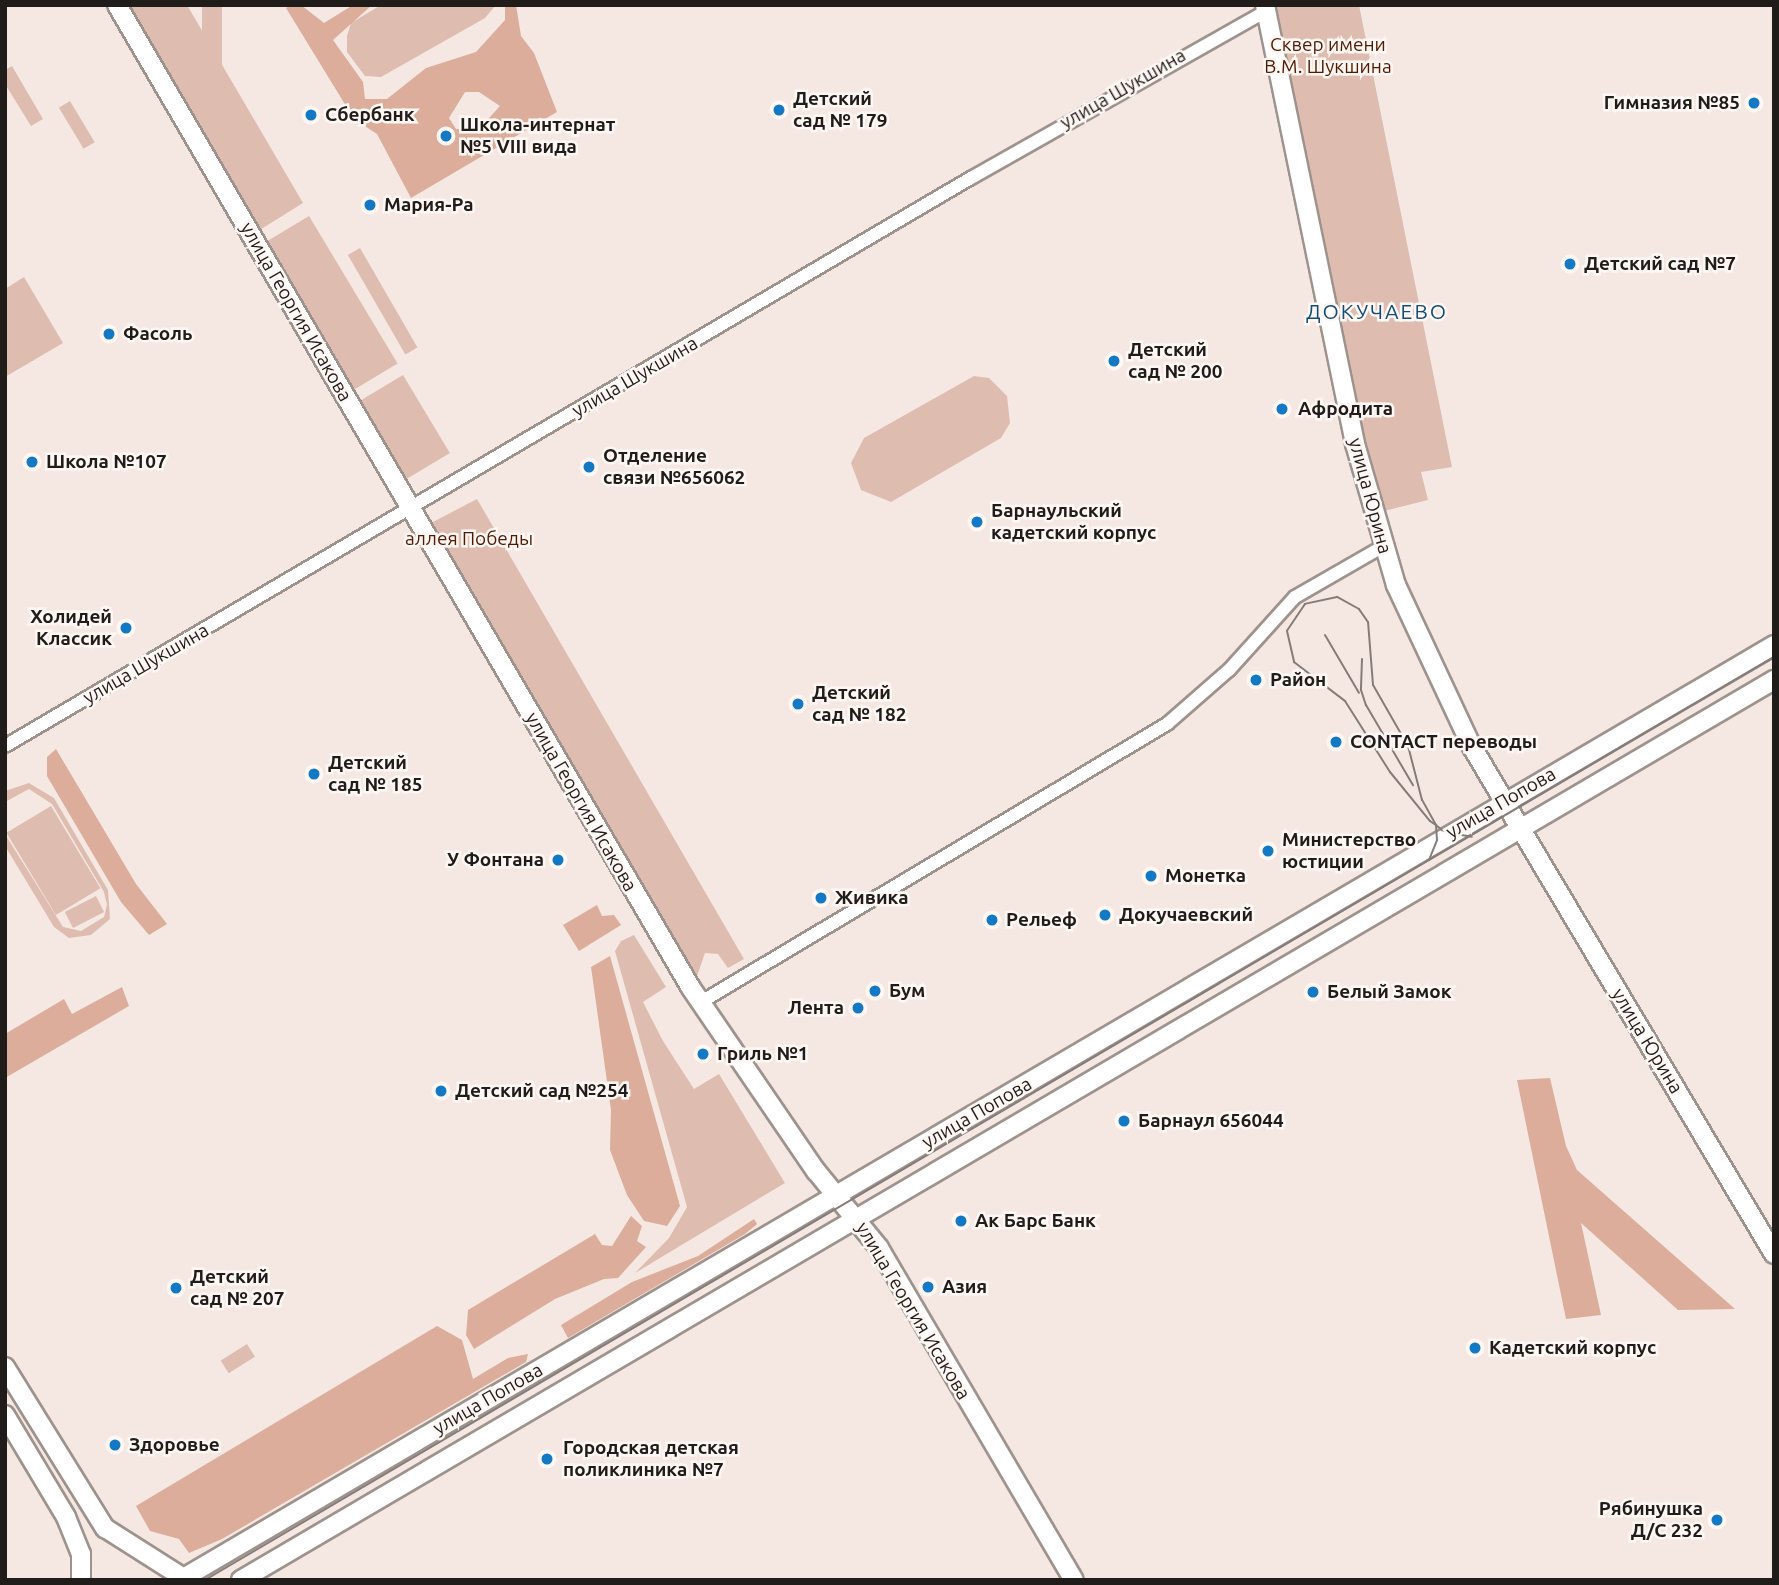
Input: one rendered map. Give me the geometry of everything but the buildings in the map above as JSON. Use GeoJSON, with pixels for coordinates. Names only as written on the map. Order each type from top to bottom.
{"type":"FeatureCollection","features":[{"type":"Feature","properties":{"kind":"main road","name":"улица Георгия Исакова"},"geometry":{"type":"LineString","coordinates":[[117,5],[701,1002],[816,1171],[858,1218],[1074,1580]]}},
{"type":"Feature","properties":{"kind":"main road","name":"улица Юрина"},"geometry":{"type":"LineString","coordinates":[[1265,8],[1357,455],[1382,547],[1447,699],[1503,801],[1774,1254]]}},
{"type":"Feature","properties":{"kind":"main road","name":"улица Попова"},"geometry":{"type":"LineString","coordinates":[[184,1579],[1251,948],[1774,645]]}},
{"type":"Feature","properties":{"kind":"main road","name":"улица Попова"},"geometry":{"type":"LineString","coordinates":[[241,1580],[1774,680]]}},
{"type":"Feature","properties":{"kind":"main road"},"geometry":{"type":"LineString","coordinates":[[1251,948],[1269,975]]}},
{"type":"Feature","properties":{"kind":"main road"},"geometry":{"type":"LineString","coordinates":[[5,1367],[105,1528],[184,1579]]}},
{"type":"Feature","properties":{"kind":"main road"},"geometry":{"type":"LineString","coordinates":[[5,1415],[66,1517],[81,1554],[81,1580]]}},
{"type":"Feature","properties":{"kind":"street","name":"улица Шукшина"},"geometry":{"type":"LineString","coordinates":[[5,746],[1265,8]]}},
{"type":"Feature","properties":{"kind":"street"},"geometry":{"type":"LineString","coordinates":[[701,1002],[1167,724],[1229,670],[1295,597],[1382,547]]}},
{"type":"Feature","properties":{"kind":"green space"},"geometry":{"type":"Polygon","coordinates":[[[130,5],[187,5],[303,203],[258,231],[130,5]]]}},
{"type":"Feature","properties":{"kind":"green space"},"geometry":{"type":"Polygon","coordinates":[[[202,5],[222,5],[222,113],[202,113],[202,5]]]}},
{"type":"Feature","properties":{"kind":"green space"},"geometry":{"type":"Polygon","coordinates":[[[381,5],[496,5],[485,18],[381,77],[365,76],[347,52],[347,36],[351,23],[381,5]]]}},
{"type":"Feature","properties":{"kind":"green space","name":"Сквер имени В.М. Шукшина"},"geometry":{"type":"Polygon","coordinates":[[[1276,5],[1359,5],[1452,467],[1421,472],[1428,500],[1380,512],[1276,5]]]}},
{"type":"Feature","properties":{"kind":"green space"},"geometry":{"type":"Polygon","coordinates":[[[12,66],[43,119],[31,126],[5,84],[5,70],[12,66]]]}},
{"type":"Feature","properties":{"kind":"green space"},"geometry":{"type":"Polygon","coordinates":[[[70,101],[95,142],[84,149],[59,108],[70,101]]]}},
{"type":"Feature","properties":{"kind":"green space"},"geometry":{"type":"Polygon","coordinates":[[[309,216],[398,363],[355,389],[266,242],[309,216]]]}},
{"type":"Feature","properties":{"kind":"green space"},"geometry":{"type":"Polygon","coordinates":[[[360,248],[418,348],[405,355],[348,255],[360,248]]]}},
{"type":"Feature","properties":{"kind":"green space"},"geometry":{"type":"Polygon","coordinates":[[[24,277],[63,343],[5,377],[5,289],[24,277]]]}},
{"type":"Feature","properties":{"kind":"green space","name":"аллея Победы"},"geometry":{"type":"Polygon","coordinates":[[[403,375],[450,453],[405,480],[358,402],[403,375]]]}},
{"type":"Feature","properties":{"kind":"green space"},"geometry":{"type":"Polygon","coordinates":[[[974,376],[989,378],[1007,396],[1010,423],[1001,438],[891,502],[861,490],[851,463],[864,438],[974,376]]]}},
{"type":"Feature","properties":{"kind":"green space","name":"аллея Победы"},"geometry":{"type":"Polygon","coordinates":[[[477,499],[744,959],[728,968],[718,954],[705,953],[696,979],[429,524],[477,499]]]}},
{"type":"Feature","properties":{"kind":"green space"},"geometry":{"type":"Polygon","coordinates":[[[29,783],[54,798],[108,890],[110,919],[91,935],[69,938],[54,927],[5,846],[5,834],[63,927],[81,931],[104,917],[107,905],[104,892],[52,804],[29,789],[5,802],[5,791],[29,783]]]}},
{"type":"Feature","properties":{"kind":"green space"},"geometry":{"type":"Polygon","coordinates":[[[51,806],[100,888],[56,915],[6,833],[51,806]]]}},
{"type":"Feature","properties":{"kind":"green space"},"geometry":{"type":"Polygon","coordinates":[[[96,896],[104,912],[73,928],[65,912],[96,896]]]}},
{"type":"Feature","properties":{"kind":"green space"},"geometry":{"type":"Polygon","coordinates":[[[634,935],[666,987],[643,1002],[663,1041],[694,1089],[719,1074],[785,1183],[635,1273],[669,1238],[687,1207],[615,951],[621,941],[634,935]]]}},
{"type":"Feature","properties":{"kind":"green space"},"geometry":{"type":"Polygon","coordinates":[[[247,1344],[255,1357],[229,1373],[221,1360],[247,1344]]]}},
{"type":"Feature","properties":{"kind":"shaded area"},"geometry":{"type":"Polygon","coordinates":[[[301,5],[324,23],[353,5],[372,5],[333,40],[363,82],[365,99],[387,99],[426,68],[476,52],[505,20],[505,5],[516,5],[521,36],[534,53],[557,112],[411,198],[377,134],[354,119],[286,8],[301,5]],[[465,92],[449,118],[456,129],[480,128],[500,106],[479,92],[465,92]]]}},
{"type":"Feature","properties":{"kind":"shaded area"},"geometry":{"type":"Polygon","coordinates":[[[56,749],[136,884],[167,924],[149,935],[121,902],[47,776],[47,757],[56,749]]]}},
{"type":"Feature","properties":{"kind":"shaded area"},"geometry":{"type":"Polygon","coordinates":[[[597,905],[602,916],[614,915],[621,925],[579,951],[563,925],[597,905]]]}},
{"type":"Feature","properties":{"kind":"shaded area"},"geometry":{"type":"Polygon","coordinates":[[[610,956],[680,1206],[667,1226],[644,1221],[627,1195],[610,1150],[611,1110],[591,967],[610,956]]]}},
{"type":"Feature","properties":{"kind":"shaded area"},"geometry":{"type":"Polygon","coordinates":[[[122,987],[129,1006],[5,1078],[5,1034],[64,999],[72,1014],[122,987]]]}},
{"type":"Feature","properties":{"kind":"shaded area"},"geometry":{"type":"Polygon","coordinates":[[[1550,1078],[1566,1146],[1577,1170],[1735,1309],[1678,1310],[1581,1223],[1601,1315],[1566,1319],[1517,1080],[1550,1078]]]}},
{"type":"Feature","properties":{"kind":"shaded area"},"geometry":{"type":"Polygon","coordinates":[[[631,1216],[642,1226],[637,1241],[646,1247],[618,1278],[604,1279],[555,1299],[474,1349],[466,1335],[468,1310],[595,1234],[602,1245],[612,1246],[631,1216]]]}},
{"type":"Feature","properties":{"kind":"shaded area"},"geometry":{"type":"Polygon","coordinates":[[[754,1219],[757,1224],[745,1234],[568,1338],[561,1325],[632,1282],[698,1256],[754,1219]]]}},
{"type":"Feature","properties":{"kind":"shaded area"},"geometry":{"type":"Polygon","coordinates":[[[437,1326],[462,1340],[473,1379],[508,1358],[528,1354],[526,1362],[222,1539],[189,1553],[179,1539],[150,1531],[136,1506],[437,1326]]]}},
{"type":"Feature","properties":{"kind":"tram line"},"geometry":{"type":"LineString","coordinates":[[1429,860],[1437,840],[1436,825],[1422,800],[1408,746],[1373,685],[1368,622],[1359,609],[1337,597],[1305,604],[1287,631],[1294,662],[1345,701],[1390,772],[1430,821],[1436,825],[1442,830],[1472,837]]}},
{"type":"Feature","properties":{"kind":"tram line"},"geometry":{"type":"LineString","coordinates":[[1325,635],[1359,693]]}},
{"type":"Feature","properties":{"kind":"tram line"},"geometry":{"type":"LineString","coordinates":[[205,1580],[1774,657]]}},
{"type":"Feature","properties":{"kind":"tram line"},"geometry":{"type":"LineString","coordinates":[[1362,659],[1361,690],[1366,705],[1413,785]]}},
{"type":"Feature","properties":{"kind":"place","name":"Гимназия №85"},"geometry":{"type":"Point","coordinates":[1754,103]}},
{"type":"Feature","properties":{"kind":"place","name":"Детский сад № 179"},"geometry":{"type":"Point","coordinates":[779,110]}},
{"type":"Feature","properties":{"kind":"place","name":"Сбербанк"},"geometry":{"type":"Point","coordinates":[311,115]}},
{"type":"Feature","properties":{"kind":"place","name":"Школа-интернат №5 VIII вида"},"geometry":{"type":"Point","coordinates":[446,136]}},
{"type":"Feature","properties":{"kind":"place","name":"Мария-Ра"},"geometry":{"type":"Point","coordinates":[370,205]}},
{"type":"Feature","properties":{"kind":"place","name":"Детский сад №7"},"geometry":{"type":"Point","coordinates":[1570,264]}},
{"type":"Feature","properties":{"kind":"place","name":"Фасоль"},"geometry":{"type":"Point","coordinates":[109,334]}},
{"type":"Feature","properties":{"kind":"place","name":"Детский сад № 200"},"geometry":{"type":"Point","coordinates":[1114,361]}},
{"type":"Feature","properties":{"kind":"place","name":"Афродита"},"geometry":{"type":"Point","coordinates":[1282,409]}},
{"type":"Feature","properties":{"kind":"place","name":"Школа №107"},"geometry":{"type":"Point","coordinates":[32,462]}},
{"type":"Feature","properties":{"kind":"place","name":"Отделение связи №656062"},"geometry":{"type":"Point","coordinates":[589,467]}},
{"type":"Feature","properties":{"kind":"place","name":"Барнаульский кадетский корпус"},"geometry":{"type":"Point","coordinates":[977,522]}},
{"type":"Feature","properties":{"kind":"place","name":"Холидей Классик"},"geometry":{"type":"Point","coordinates":[126,628]}},
{"type":"Feature","properties":{"kind":"place","name":"Район"},"geometry":{"type":"Point","coordinates":[1256,680]}},
{"type":"Feature","properties":{"kind":"place","name":"Детский сад № 182"},"geometry":{"type":"Point","coordinates":[798,704]}},
{"type":"Feature","properties":{"kind":"place","name":"CONTACT переводы"},"geometry":{"type":"Point","coordinates":[1336,742]}},
{"type":"Feature","properties":{"kind":"place","name":"Детский сад № 185"},"geometry":{"type":"Point","coordinates":[314,774]}},
{"type":"Feature","properties":{"kind":"place","name":"Министерство юстиции"},"geometry":{"type":"Point","coordinates":[1268,851]}},
{"type":"Feature","properties":{"kind":"place","name":"У Фонтана"},"geometry":{"type":"Point","coordinates":[558,860]}},
{"type":"Feature","properties":{"kind":"place","name":"Монетка"},"geometry":{"type":"Point","coordinates":[1151,876]}},
{"type":"Feature","properties":{"kind":"place","name":"Живика"},"geometry":{"type":"Point","coordinates":[821,898]}},
{"type":"Feature","properties":{"kind":"place","name":"Докучаевский"},"geometry":{"type":"Point","coordinates":[1105,915]}},
{"type":"Feature","properties":{"kind":"place","name":"Рельеф"},"geometry":{"type":"Point","coordinates":[992,920]}},
{"type":"Feature","properties":{"kind":"place","name":"Бум"},"geometry":{"type":"Point","coordinates":[875,991]}},
{"type":"Feature","properties":{"kind":"place","name":"Белый Замок"},"geometry":{"type":"Point","coordinates":[1313,992]}},
{"type":"Feature","properties":{"kind":"place","name":"Лента"},"geometry":{"type":"Point","coordinates":[858,1008]}},
{"type":"Feature","properties":{"kind":"place","name":"Гриль №1"},"geometry":{"type":"Point","coordinates":[703,1054]}},
{"type":"Feature","properties":{"kind":"place","name":"Детский сад №254"},"geometry":{"type":"Point","coordinates":[441,1091]}},
{"type":"Feature","properties":{"kind":"place","name":"Барнаул 656044"},"geometry":{"type":"Point","coordinates":[1124,1121]}},
{"type":"Feature","properties":{"kind":"place","name":"Ак Барс Банк"},"geometry":{"type":"Point","coordinates":[961,1221]}},
{"type":"Feature","properties":{"kind":"place","name":"Азия"},"geometry":{"type":"Point","coordinates":[928,1287]}},
{"type":"Feature","properties":{"kind":"place","name":"Детский сад № 207"},"geometry":{"type":"Point","coordinates":[176,1288]}},
{"type":"Feature","properties":{"kind":"place","name":"Кадетский корпус"},"geometry":{"type":"Point","coordinates":[1475,1348]}},
{"type":"Feature","properties":{"kind":"place","name":"Здоровье"},"geometry":{"type":"Point","coordinates":[115,1445]}},
{"type":"Feature","properties":{"kind":"place","name":"Городская детская поликлиника №7"},"geometry":{"type":"Point","coordinates":[547,1459]}},
{"type":"Feature","properties":{"kind":"place","name":"Рябинушка Д/С 232"},"geometry":{"type":"Point","coordinates":[1717,1520]}},
{"type":"Feature","properties":{"kind":"district","name":"ДОКУЧАЕВО"},"geometry":{"type":"Point","coordinates":[1377,311]}}]}
